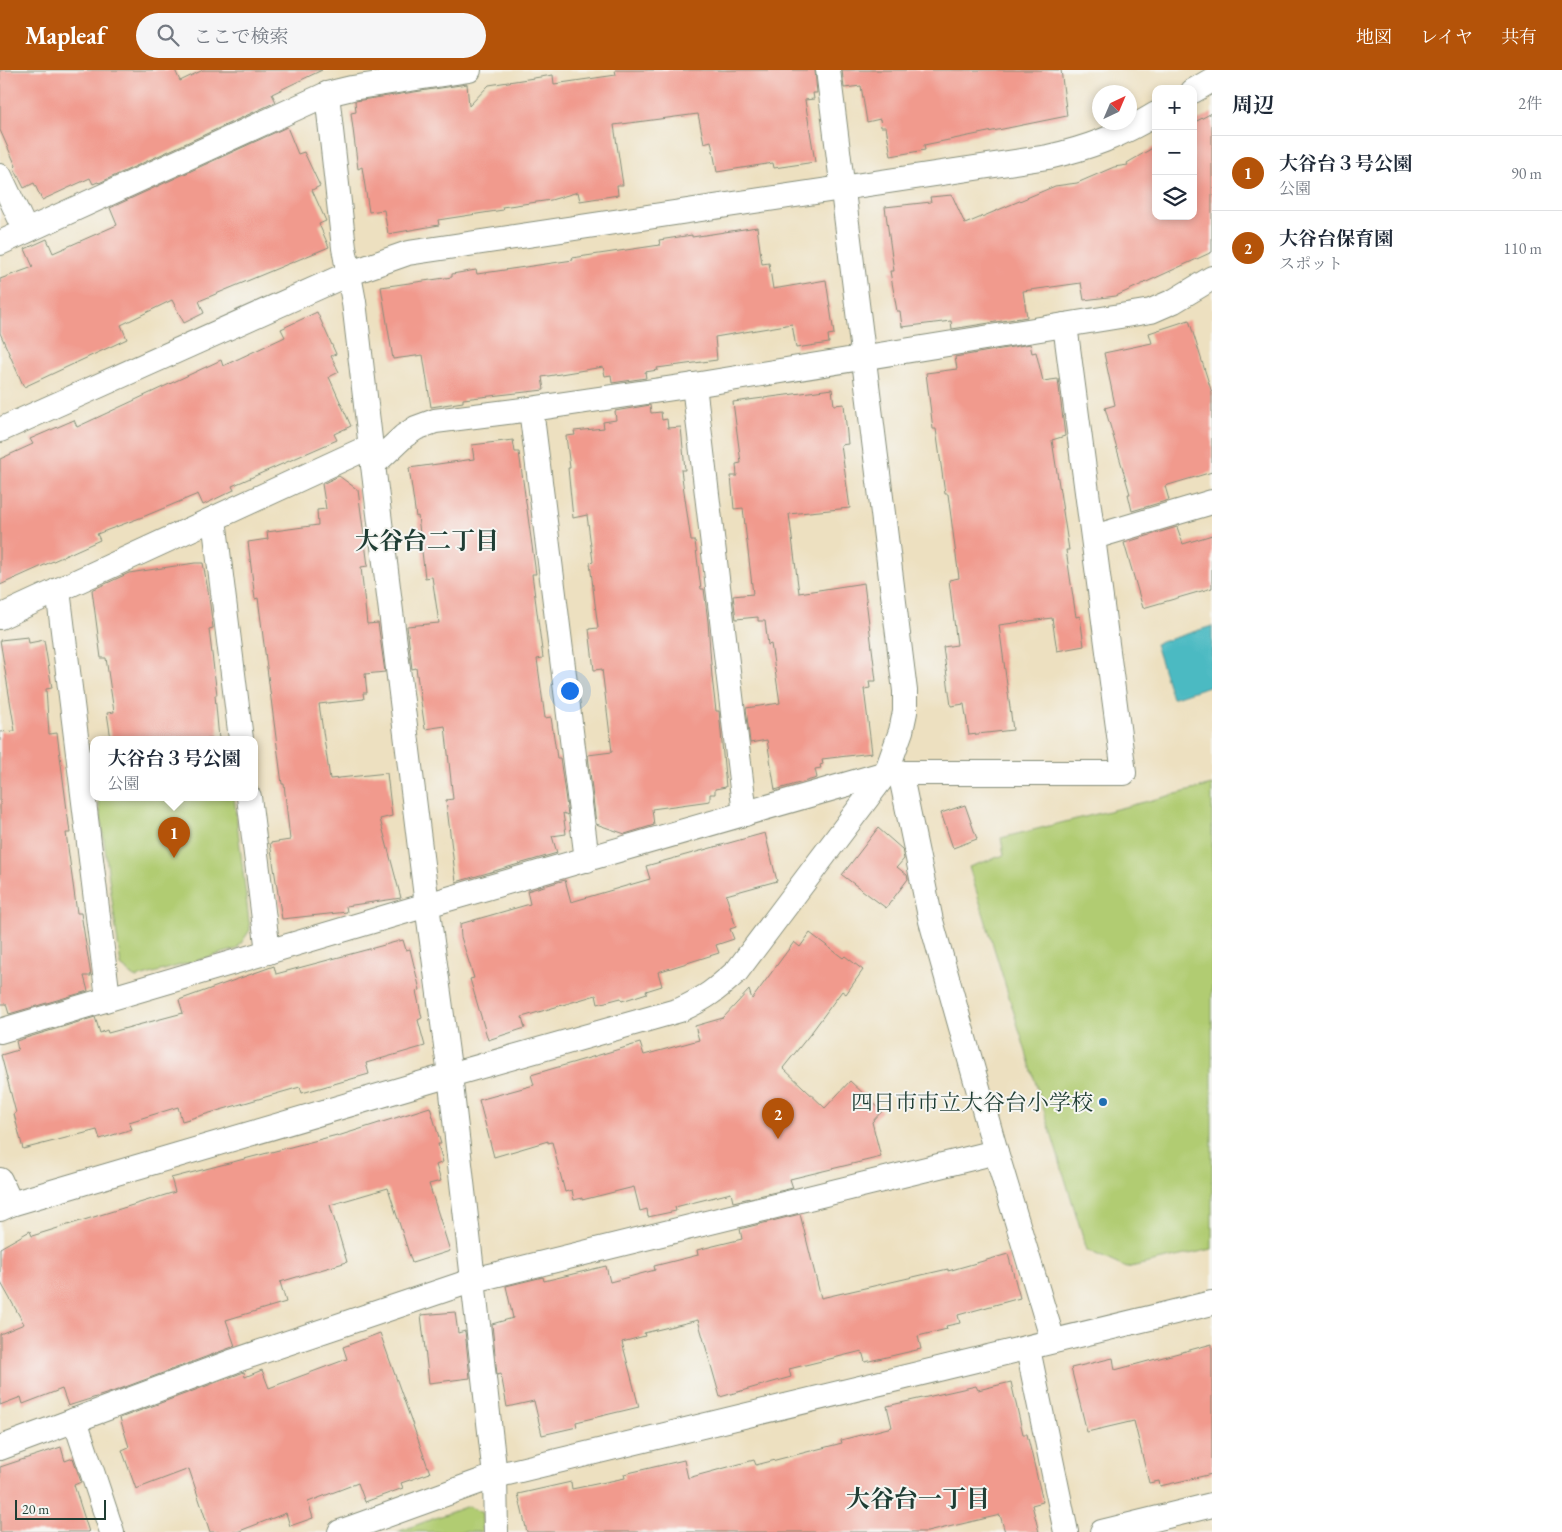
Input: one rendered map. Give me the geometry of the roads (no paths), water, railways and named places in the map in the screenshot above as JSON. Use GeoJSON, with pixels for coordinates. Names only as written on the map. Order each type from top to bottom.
{"type":"FeatureCollection","features":[{"type":"Feature","properties":{"kind":"street"},"geometry":{"type":"LineString","coordinates":[[0,243],[327,94],[407,75],[469,70]]}},
{"type":"Feature","properties":{"kind":"street"},"geometry":{"type":"LineString","coordinates":[[828,70],[905,690],[905,712],[893,773],[931,921],[996,1152],[1053,1341]]}},
{"type":"Feature","properties":{"kind":"street"},"geometry":{"type":"LineString","coordinates":[[1197,89],[1212,80]]}},
{"type":"Feature","properties":{"kind":"street"},"geometry":{"type":"LineString","coordinates":[[327,94],[427,905],[450,1075],[495,1476],[496,1532]]}},
{"type":"Feature","properties":{"kind":"street"},"geometry":{"type":"LineString","coordinates":[[0,430],[348,274],[408,253],[842,186],[1048,157],[1112,138],[1136,127],[1152,117]]}},
{"type":"Feature","properties":{"kind":"street"},"geometry":{"type":"LineString","coordinates":[[0,176],[26,232]]}},
{"type":"Feature","properties":{"kind":"street"},"geometry":{"type":"LineString","coordinates":[[0,617],[214,519],[372,456],[416,428],[435,421],[694,385],[1065,325],[1161,307],[1212,278]]}},
{"type":"Feature","properties":{"kind":"street"},"geometry":{"type":"LineString","coordinates":[[0,1031],[427,905],[893,773],[1124,773],[1065,325]]}},
{"type":"Feature","properties":{"kind":"street"},"geometry":{"type":"LineString","coordinates":[[694,385],[745,814]]}},
{"type":"Feature","properties":{"kind":"street"},"geometry":{"type":"LineString","coordinates":[[531,409],[587,860]]}},
{"type":"Feature","properties":{"kind":"street"},"geometry":{"type":"LineString","coordinates":[[1094,537],[1212,502]]}},
{"type":"Feature","properties":{"kind":"street"},"geometry":{"type":"LineString","coordinates":[[214,519],[242,736]]}},
{"type":"Feature","properties":{"kind":"street"},"geometry":{"type":"LineString","coordinates":[[58,590],[108,998]]}},
{"type":"Feature","properties":{"kind":"street"},"geometry":{"type":"LineString","coordinates":[[0,1180],[5,1207],[450,1075],[680,1010],[703,999],[736,971],[893,773]]}},
{"type":"Feature","properties":{"kind":"street"},"geometry":{"type":"LineString","coordinates":[[249,801],[268,952]]}},
{"type":"Feature","properties":{"kind":"street"},"geometry":{"type":"LineString","coordinates":[[0,1448],[234,1361],[474,1280],[996,1152]]}},
{"type":"Feature","properties":{"kind":"street"},"geometry":{"type":"LineString","coordinates":[[340,1532],[495,1476],[1028,1349],[1053,1341],[1212,1303]]}},
{"type":"Feature","properties":{"kind":"street"},"geometry":{"type":"LineString","coordinates":[[1028,1349],[1066,1532]]}},
{"type":"Feature","properties":{"kind":"street"},"geometry":{"type":"LineString","coordinates":[[76,1420],[112,1532]]}},
{"type":"Feature","properties":{"kind":"street"},"geometry":{"type":"LineString","coordinates":[[1102,1532],[1212,1505]]}},
{"type":"Feature","properties":{"kind":"water"},"geometry":{"type":"Polygon","coordinates":[[[1212,626],[1212,685],[1172,698],[1155,644],[1212,626]]]}},
{"type":"Feature","properties":{"kind":"place","name":"大谷台３号公園"},"geometry":{"type":"Point","coordinates":[174,858]}},
{"type":"Feature","properties":{"kind":"place","name":"四日市市立大谷台小学校"},"geometry":{"type":"Point","coordinates":[1103,1102]}},
{"type":"Feature","properties":{"kind":"place","name":"大谷台保育園"},"geometry":{"type":"Point","coordinates":[778,1139]}},
{"type":"Feature","properties":{"kind":"district","name":"大谷台二丁目"},"geometry":{"type":"Point","coordinates":[427,541]}},
{"type":"Feature","properties":{"kind":"district","name":"大谷台一丁目"},"geometry":{"type":"Point","coordinates":[918,1499]}}]}
